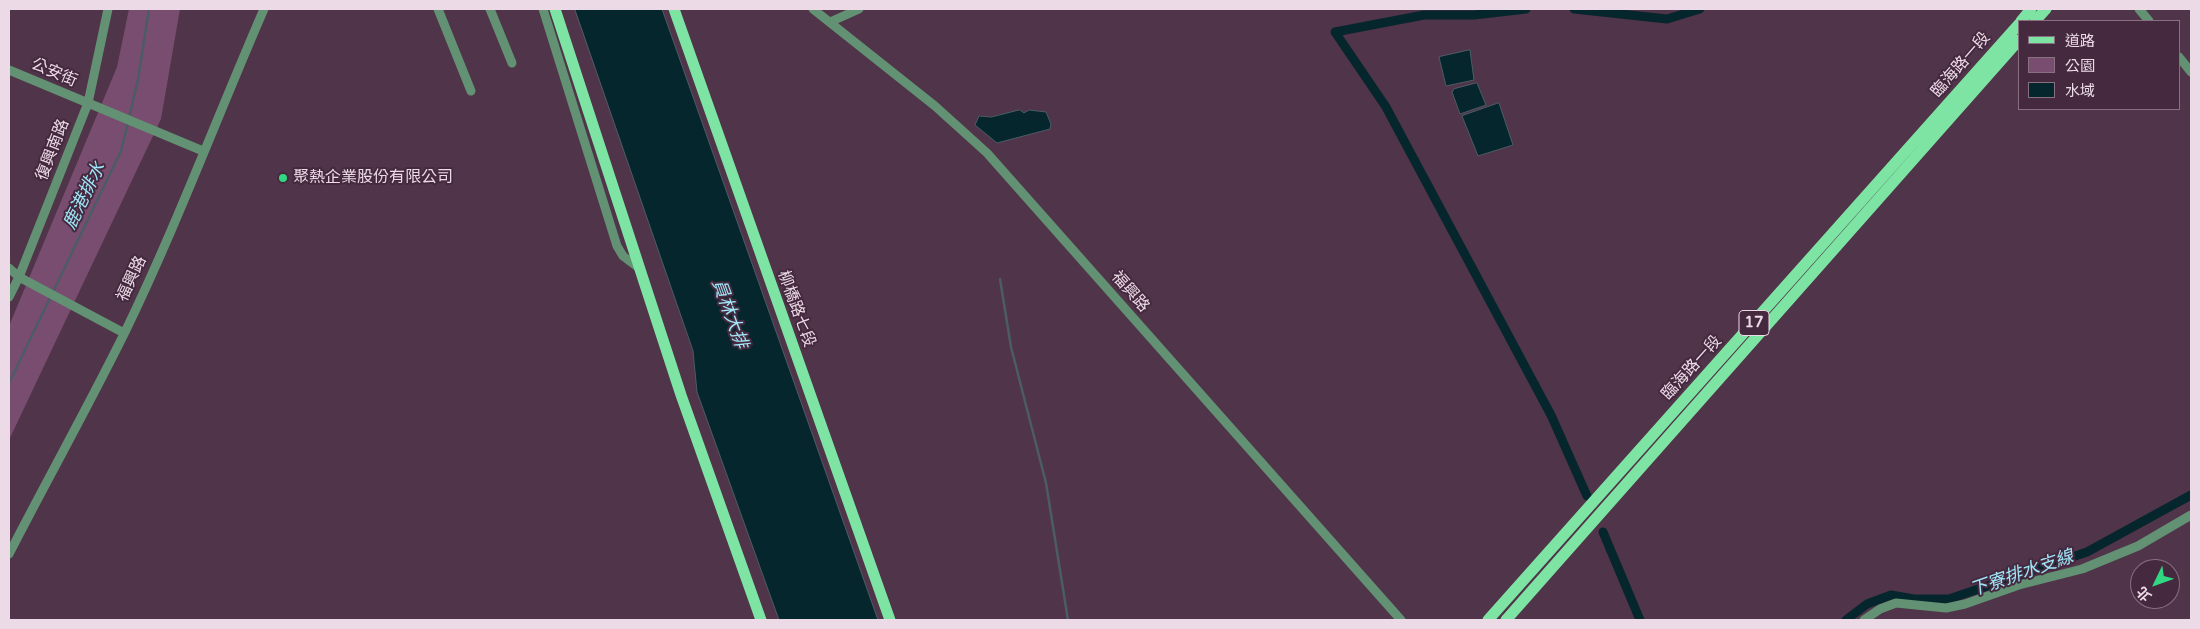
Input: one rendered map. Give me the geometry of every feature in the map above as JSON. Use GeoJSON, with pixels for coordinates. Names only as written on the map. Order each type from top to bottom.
{"type":"FeatureCollection","features":[{"type":"Feature","properties":{"kind":"main road"},"geometry":{"type":"LineString","coordinates":[[555,9],[638,268],[761,620]]}},
{"type":"Feature","properties":{"kind":"main road","name":"柳橋路七段"},"geometry":{"type":"LineString","coordinates":[[674,9],[890,620]]}},
{"type":"Feature","properties":{"kind":"main road"},"geometry":{"type":"LineString","coordinates":[[2022,20],[2031,9]]}},
{"type":"Feature","properties":{"kind":"main road"},"geometry":{"type":"LineString","coordinates":[[2036,20],[2046,9]]}},
{"type":"Feature","properties":{"kind":"main road","name":"臨海路一段"},"geometry":{"type":"LineString","coordinates":[[1488,620],[2018,25]]}},
{"type":"Feature","properties":{"kind":"main road","name":"臨海路一段"},"geometry":{"type":"LineString","coordinates":[[1506,620],[2018,41]]}},
{"type":"Feature","properties":{"kind":"street","name":"復興南路"},"geometry":{"type":"LineString","coordinates":[[9,297],[19,278],[88,103],[108,9]]}},
{"type":"Feature","properties":{"kind":"street","name":"福興路"},"geometry":{"type":"LineString","coordinates":[[9,554],[124,333],[178,217],[203,150],[264,9]]}},
{"type":"Feature","properties":{"kind":"street"},"geometry":{"type":"LineString","coordinates":[[438,9],[471,91]]}},
{"type":"Feature","properties":{"kind":"street"},"geometry":{"type":"LineString","coordinates":[[490,9],[512,63]]}},
{"type":"Feature","properties":{"kind":"street"},"geometry":{"type":"LineString","coordinates":[[544,9],[618,246],[623,256],[638,268]]}},
{"type":"Feature","properties":{"kind":"street","name":"福興路"},"geometry":{"type":"LineString","coordinates":[[813,9],[935,106],[987,153],[1400,620]]}},
{"type":"Feature","properties":{"kind":"street"},"geometry":{"type":"LineString","coordinates":[[830,22],[858,9]]}},
{"type":"Feature","properties":{"kind":"street"},"geometry":{"type":"LineString","coordinates":[[2139,9],[2149,20]]}},
{"type":"Feature","properties":{"kind":"street"},"geometry":{"type":"LineString","coordinates":[[2180,58],[2191,72]]}},
{"type":"Feature","properties":{"kind":"street","name":"公安街"},"geometry":{"type":"LineString","coordinates":[[9,70],[203,150]]}},
{"type":"Feature","properties":{"kind":"street"},"geometry":{"type":"LineString","coordinates":[[9,268],[19,278],[124,333]]}},
{"type":"Feature","properties":{"kind":"street"},"geometry":{"type":"LineString","coordinates":[[1864,620],[1880,609],[1896,603],[1946,608],[1965,604],[2019,585],[2082,568],[2138,546],[2191,515]]}},
{"type":"Feature","properties":{"kind":"green space"},"geometry":{"type":"Polygon","coordinates":[[[129,9],[180,9],[161,119],[9,440],[9,326],[117,67],[129,9]]]}},
{"type":"Feature","properties":{"kind":"water","name":"員林大排"},"geometry":{"type":"Polygon","coordinates":[[[575,9],[662,9],[878,620],[779,620],[697,392],[693,351],[575,9]]]}},
{"type":"Feature","properties":{"kind":"water"},"geometry":{"type":"Polygon","coordinates":[[[1470,50],[1474,80],[1446,86],[1439,57],[1470,50]]]}},
{"type":"Feature","properties":{"kind":"water"},"geometry":{"type":"Polygon","coordinates":[[[1477,83],[1486,105],[1460,114],[1452,92],[1454,89],[1477,83]]]}},
{"type":"Feature","properties":{"kind":"water"},"geometry":{"type":"Polygon","coordinates":[[[1499,103],[1513,145],[1478,156],[1462,116],[1499,103]]]}},
{"type":"Feature","properties":{"kind":"water"},"geometry":{"type":"Polygon","coordinates":[[[1020,110],[1024,113],[1029,110],[1046,112],[1051,124],[1050,129],[997,143],[975,125],[979,116],[991,117],[1020,110]]]}},
{"type":"Feature","properties":{"kind":"waterway","name":"鹿港排水"},"geometry":{"type":"LineString","coordinates":[[129,118],[138,79],[149,9]]}},
{"type":"Feature","properties":{"kind":"waterway"},"geometry":{"type":"LineString","coordinates":[[1526,9],[1474,15],[1424,15],[1335,32],[1386,107],[1551,415],[1587,496]]}},
{"type":"Feature","properties":{"kind":"waterway"},"geometry":{"type":"LineString","coordinates":[[1574,9],[1667,19],[1700,9]]}},
{"type":"Feature","properties":{"kind":"waterway","name":"鹿港排水"},"geometry":{"type":"LineString","coordinates":[[9,383],[121,151],[128,123]]}},
{"type":"Feature","properties":{"kind":"waterway"},"geometry":{"type":"LineString","coordinates":[[1000,279],[1011,347],[1046,483],[1068,620]]}},
{"type":"Feature","properties":{"kind":"waterway","name":"下寮排水支線"},"geometry":{"type":"LineString","coordinates":[[1846,620],[1867,604],[1891,595],[1914,599],[1949,599],[2087,552],[2191,495]]}},
{"type":"Feature","properties":{"kind":"waterway"},"geometry":{"type":"LineString","coordinates":[[1603,532],[1640,620]]}},
{"type":"Feature","properties":{"kind":"place","name":"聚熱企業股份有限公司"},"geometry":{"type":"Point","coordinates":[283,178]}}]}
